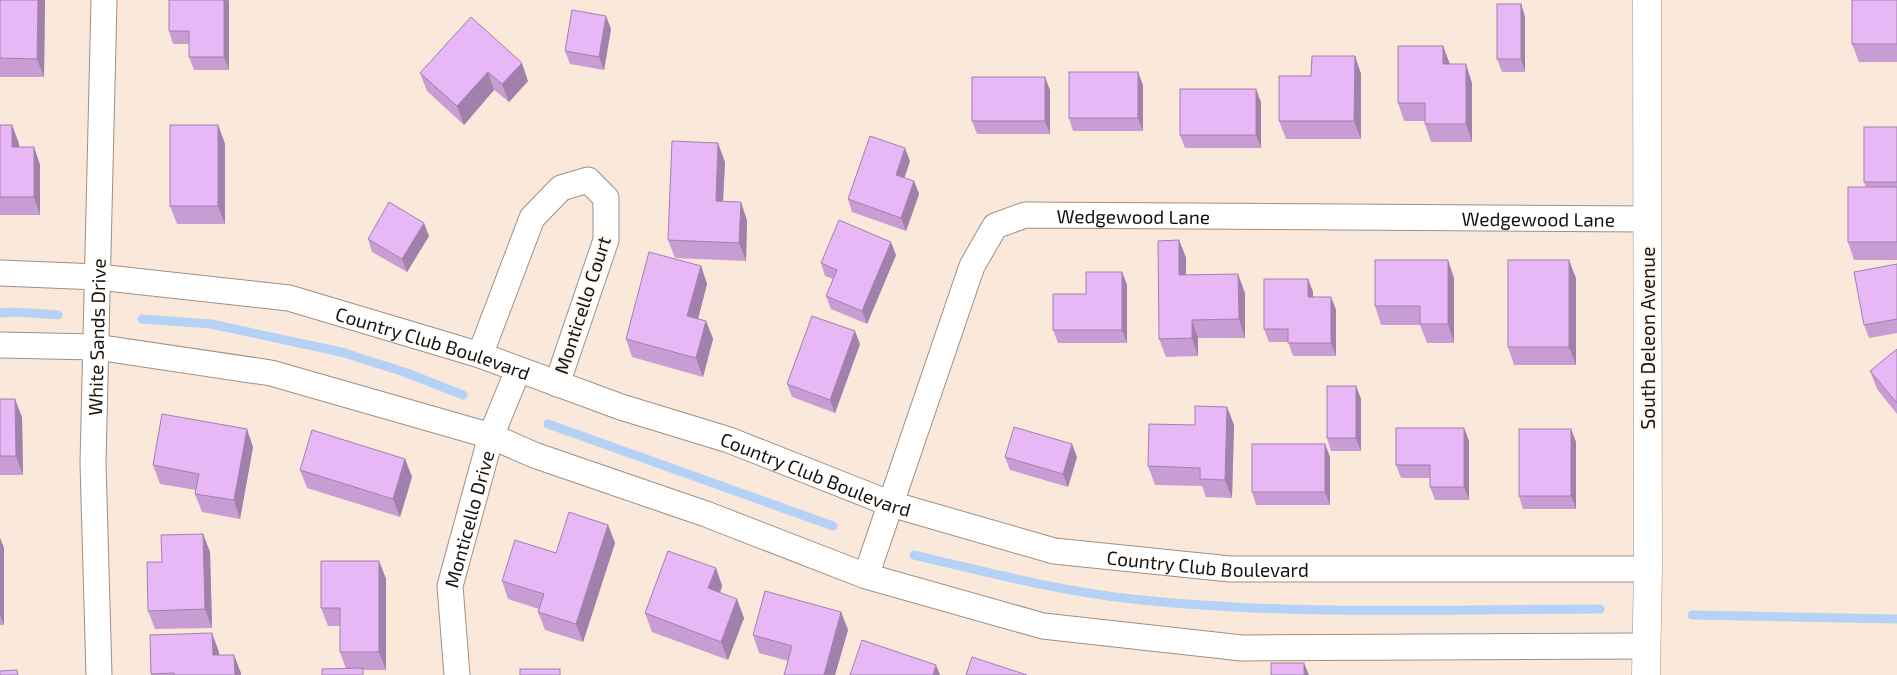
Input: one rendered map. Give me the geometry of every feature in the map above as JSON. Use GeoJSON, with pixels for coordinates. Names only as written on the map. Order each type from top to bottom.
{"type":"FeatureCollection","features":[{"type":"Feature","properties":{"kind":"street","name":"White Sands Drive"},"geometry":{"type":"LineString","coordinates":[[99,675],[93,463],[104,0]]}},
{"type":"Feature","properties":{"kind":"street","name":"South Deleon Avenue"},"geometry":{"type":"LineString","coordinates":[[1646,675],[1648,569],[1647,0]]}},
{"type":"Feature","properties":{"kind":"street","name":"Monticello Court"},"geometry":{"type":"LineString","coordinates":[[480,356],[532,218],[560,188],[588,180],[606,198],[606,240],[557,384]]}},
{"type":"Feature","properties":{"kind":"street","name":"Wedgewood Lane"},"geometry":{"type":"LineString","coordinates":[[866,576],[972,266],[995,226],[1025,215],[1647,219]]}},
{"type":"Feature","properties":{"kind":"street","name":"Country Club Boulevard"},"geometry":{"type":"LineString","coordinates":[[0,273],[98,277],[288,298],[480,356],[621,407],[729,440],[892,504],[1054,551],[1230,569],[1648,569]]}},
{"type":"Feature","properties":{"kind":"street"},"geometry":{"type":"LineString","coordinates":[[0,345],[96,347],[271,373],[492,436],[534,455],[706,514],[866,576],[1043,626],[1242,648],[1646,646]]}},
{"type":"Feature","properties":{"kind":"street","name":"Monticello Drive"},"geometry":{"type":"LineString","coordinates":[[457,675],[450,586],[492,436],[518,370]]}},
{"type":"Feature","properties":{"kind":"building"},"geometry":{"type":"Polygon","coordinates":[[[0,0],[38,0],[37,59],[0,58],[0,0]]]}},
{"type":"Feature","properties":{"kind":"building"},"geometry":{"type":"Polygon","coordinates":[[[169,0],[224,0],[224,57],[189,57],[189,31],[169,31],[169,0]]]}},
{"type":"Feature","properties":{"kind":"building"},"geometry":{"type":"Polygon","coordinates":[[[1852,0],[1897,0],[1897,44],[1852,44],[1852,0]]]}},
{"type":"Feature","properties":{"kind":"building"},"geometry":{"type":"Polygon","coordinates":[[[1497,4],[1521,4],[1521,59],[1497,59],[1497,4]]]}},
{"type":"Feature","properties":{"kind":"building"},"geometry":{"type":"Polygon","coordinates":[[[572,10],[606,16],[599,57],[565,51],[572,10]]]}},
{"type":"Feature","properties":{"kind":"building"},"geometry":{"type":"Polygon","coordinates":[[[471,17],[522,63],[502,84],[488,72],[457,106],[420,73],[471,17]]]}},
{"type":"Feature","properties":{"kind":"building"},"geometry":{"type":"Polygon","coordinates":[[[1398,46],[1443,46],[1443,64],[1466,64],[1466,124],[1425,124],[1425,103],[1398,103],[1398,46]]]}},
{"type":"Feature","properties":{"kind":"building"},"geometry":{"type":"Polygon","coordinates":[[[1312,56],[1355,56],[1354,121],[1279,121],[1279,76],[1311,76],[1312,56]]]}},
{"type":"Feature","properties":{"kind":"building"},"geometry":{"type":"Polygon","coordinates":[[[1069,72],[1138,72],[1138,118],[1069,118],[1069,72]]]}},
{"type":"Feature","properties":{"kind":"building"},"geometry":{"type":"Polygon","coordinates":[[[972,77],[1045,77],[1045,121],[972,121],[972,77]]]}},
{"type":"Feature","properties":{"kind":"building"},"geometry":{"type":"Polygon","coordinates":[[[1180,89],[1256,89],[1256,135],[1180,135],[1180,89]]]}},
{"type":"Feature","properties":{"kind":"building"},"geometry":{"type":"Polygon","coordinates":[[[0,125],[12,125],[12,147],[34,147],[34,197],[0,197],[0,125]]]}},
{"type":"Feature","properties":{"kind":"building"},"geometry":{"type":"Polygon","coordinates":[[[170,125],[218,125],[218,206],[170,206],[170,125]]]}},
{"type":"Feature","properties":{"kind":"building"},"geometry":{"type":"Polygon","coordinates":[[[1864,127],[1897,127],[1897,182],[1864,182],[1864,127]]]}},
{"type":"Feature","properties":{"kind":"building"},"geometry":{"type":"Polygon","coordinates":[[[870,136],[905,148],[896,175],[914,181],[901,218],[848,199],[870,136]]]}},
{"type":"Feature","properties":{"kind":"building"},"geometry":{"type":"Polygon","coordinates":[[[672,141],[718,143],[716,201],[741,202],[739,243],[668,240],[672,141]]]}},
{"type":"Feature","properties":{"kind":"building"},"geometry":{"type":"Polygon","coordinates":[[[1848,187],[1897,187],[1897,242],[1848,242],[1848,187]]]}},
{"type":"Feature","properties":{"kind":"building"},"geometry":{"type":"Polygon","coordinates":[[[389,202],[424,223],[402,259],[368,239],[389,202]]]}},
{"type":"Feature","properties":{"kind":"building"},"geometry":{"type":"Polygon","coordinates":[[[839,220],[891,242],[862,311],[826,296],[837,270],[821,263],[839,220]]]}},
{"type":"Feature","properties":{"kind":"building"},"geometry":{"type":"Polygon","coordinates":[[[1179,240],[1179,275],[1238,274],[1239,319],[1192,320],[1192,338],[1159,339],[1158,241],[1179,240]]]}},
{"type":"Feature","properties":{"kind":"building"},"geometry":{"type":"Polygon","coordinates":[[[649,252],[701,266],[687,316],[706,321],[696,358],[626,339],[649,252]]]}},
{"type":"Feature","properties":{"kind":"building"},"geometry":{"type":"Polygon","coordinates":[[[1375,260],[1448,260],[1448,324],[1420,324],[1420,306],[1375,306],[1375,260]]]}},
{"type":"Feature","properties":{"kind":"building"},"geometry":{"type":"Polygon","coordinates":[[[1508,260],[1569,260],[1569,347],[1508,347],[1508,260]]]}},
{"type":"Feature","properties":{"kind":"building"},"geometry":{"type":"Polygon","coordinates":[[[1897,264],[1897,319],[1864,325],[1854,272],[1897,264]]]}},
{"type":"Feature","properties":{"kind":"building"},"geometry":{"type":"Polygon","coordinates":[[[1086,272],[1122,272],[1122,330],[1053,330],[1053,294],[1086,294],[1086,272]]]}},
{"type":"Feature","properties":{"kind":"building"},"geometry":{"type":"Polygon","coordinates":[[[1264,279],[1308,279],[1308,297],[1331,297],[1331,343],[1288,343],[1288,329],[1264,329],[1264,279]]]}},
{"type":"Feature","properties":{"kind":"building"},"geometry":{"type":"Polygon","coordinates":[[[812,316],[855,331],[830,400],[787,384],[812,316]]]}},
{"type":"Feature","properties":{"kind":"building"},"geometry":{"type":"Polygon","coordinates":[[[1897,349],[1897,403],[1870,371],[1897,349]]]}},
{"type":"Feature","properties":{"kind":"building"},"geometry":{"type":"Polygon","coordinates":[[[1327,386],[1356,386],[1356,438],[1327,438],[1327,386]]]}},
{"type":"Feature","properties":{"kind":"building"},"geometry":{"type":"Polygon","coordinates":[[[0,399],[15,399],[16,456],[0,456],[0,399]]]}},
{"type":"Feature","properties":{"kind":"building"},"geometry":{"type":"Polygon","coordinates":[[[1195,406],[1227,407],[1225,480],[1200,479],[1200,468],[1148,466],[1149,424],[1195,425],[1195,406]]]}},
{"type":"Feature","properties":{"kind":"building"},"geometry":{"type":"Polygon","coordinates":[[[162,414],[247,429],[234,500],[195,494],[199,474],[153,465],[162,414]]]}},
{"type":"Feature","properties":{"kind":"building"},"geometry":{"type":"Polygon","coordinates":[[[1014,427],[1072,444],[1063,474],[1005,457],[1014,427]]]}},
{"type":"Feature","properties":{"kind":"building"},"geometry":{"type":"Polygon","coordinates":[[[1396,428],[1464,428],[1464,487],[1430,487],[1430,465],[1396,465],[1396,428]]]}},
{"type":"Feature","properties":{"kind":"building"},"geometry":{"type":"Polygon","coordinates":[[[1519,429],[1571,429],[1571,496],[1519,496],[1519,429]]]}},
{"type":"Feature","properties":{"kind":"building"},"geometry":{"type":"Polygon","coordinates":[[[312,430],[405,459],[393,499],[300,470],[312,430]]]}},
{"type":"Feature","properties":{"kind":"building"},"geometry":{"type":"Polygon","coordinates":[[[1252,444],[1325,444],[1325,492],[1252,492],[1252,444]]]}},
{"type":"Feature","properties":{"kind":"building"},"geometry":{"type":"Polygon","coordinates":[[[569,512],[608,525],[576,624],[538,612],[544,594],[502,581],[515,540],[556,553],[569,512]]]}},
{"type":"Feature","properties":{"kind":"building"},"geometry":{"type":"Polygon","coordinates":[[[203,534],[205,609],[148,611],[147,562],[162,562],[161,535],[203,534]]]}},
{"type":"Feature","properties":{"kind":"building"},"geometry":{"type":"Polygon","coordinates":[[[668,551],[716,568],[708,588],[737,599],[721,642],[645,613],[668,551]]]}},
{"type":"Feature","properties":{"kind":"building"},"geometry":{"type":"Polygon","coordinates":[[[321,561],[379,561],[379,652],[340,652],[340,608],[321,608],[321,561]]]}},
{"type":"Feature","properties":{"kind":"building"},"geometry":{"type":"Polygon","coordinates":[[[765,591],[841,612],[824,675],[784,675],[792,646],[753,635],[765,591]]]}},
{"type":"Feature","properties":{"kind":"building"},"geometry":{"type":"Polygon","coordinates":[[[212,633],[213,655],[234,655],[235,675],[151,674],[150,635],[212,633]]]}},
{"type":"Feature","properties":{"kind":"building"},"geometry":{"type":"Polygon","coordinates":[[[862,640],[936,665],[933,675],[850,675],[862,640]]]}},
{"type":"Feature","properties":{"kind":"building"},"geometry":{"type":"Polygon","coordinates":[[[972,657],[1027,675],[966,675],[972,657]]]}},
{"type":"Feature","properties":{"kind":"building"},"geometry":{"type":"Polygon","coordinates":[[[1271,663],[1304,663],[1304,675],[1271,675],[1271,663]]]}},
{"type":"Feature","properties":{"kind":"building"},"geometry":{"type":"Polygon","coordinates":[[[363,668],[363,675],[322,675],[322,669],[363,668]]]}},
{"type":"Feature","properties":{"kind":"building"},"geometry":{"type":"Polygon","coordinates":[[[520,669],[560,669],[560,675],[520,675],[520,669]]]}},
{"type":"Feature","properties":{"kind":"building"},"geometry":{"type":"Polygon","coordinates":[[[17,670],[18,675],[0,675],[0,671],[17,670]]]}},
{"type":"Feature","properties":{"kind":"waterway"},"geometry":{"type":"LineString","coordinates":[[0,313],[15,312],[58,315]]}},
{"type":"Feature","properties":{"kind":"waterway"},"geometry":{"type":"LineString","coordinates":[[142,319],[211,324],[341,352],[404,372],[463,395]]}},
{"type":"Feature","properties":{"kind":"waterway"},"geometry":{"type":"LineString","coordinates":[[548,424],[833,526]]}},
{"type":"Feature","properties":{"kind":"waterway"},"geometry":{"type":"LineString","coordinates":[[914,555],[1023,580],[1105,596],[1190,604],[1307,610],[1600,609]]}},
{"type":"Feature","properties":{"kind":"waterway"},"geometry":{"type":"LineString","coordinates":[[1692,615],[1897,619]]}}]}
